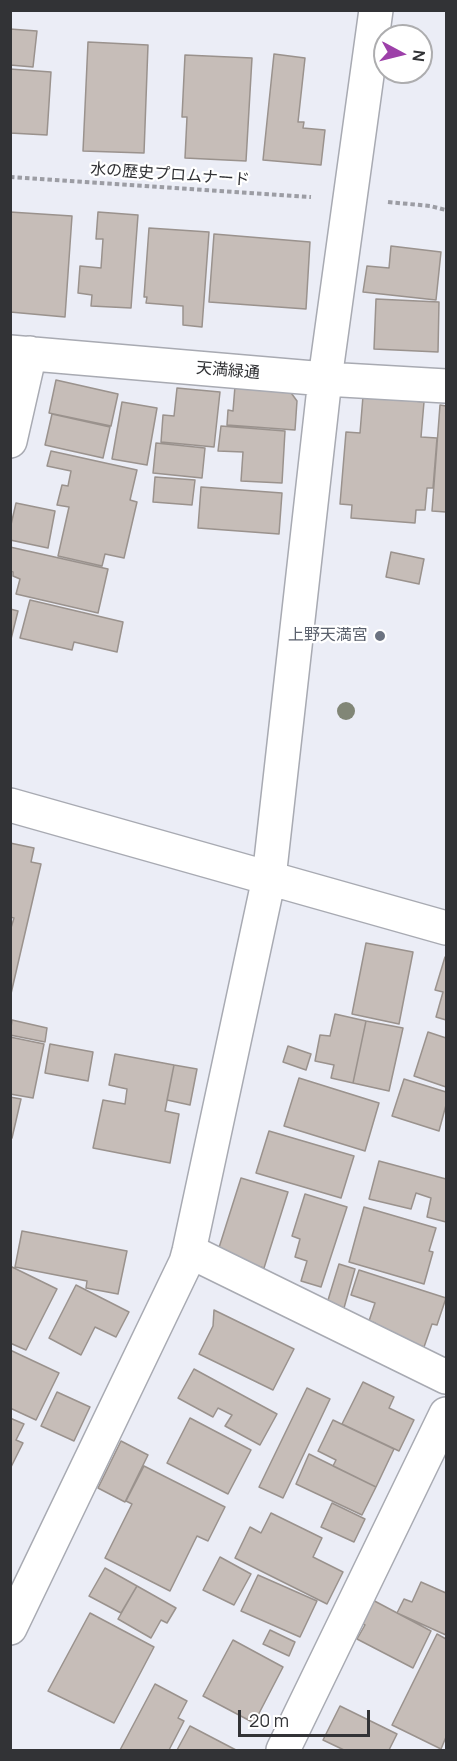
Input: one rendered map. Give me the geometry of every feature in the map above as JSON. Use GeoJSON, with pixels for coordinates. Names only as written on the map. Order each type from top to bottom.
{"type":"FeatureCollection","features":[{"type":"Feature","properties":{"kind":"street"},"geometry":{"type":"LineString","coordinates":[[10,1628],[186,1262],[189,1251],[268,878],[325,379],[376,10]]}},
{"type":"Feature","properties":{"kind":"street"},"geometry":{"type":"LineString","coordinates":[[10,441],[20,352]]}},
{"type":"Feature","properties":{"kind":"street","name":"天満緑通"},"geometry":{"type":"LineString","coordinates":[[20,352],[325,379],[447,386]]}},
{"type":"Feature","properties":{"kind":"street"},"geometry":{"type":"LineString","coordinates":[[10,806],[447,928]]}},
{"type":"Feature","properties":{"kind":"street"},"geometry":{"type":"LineString","coordinates":[[189,1251],[447,1377]]}},
{"type":"Feature","properties":{"kind":"street"},"geometry":{"type":"LineString","coordinates":[[283,1750],[447,1414]]}},
{"type":"Feature","properties":{"kind":"path","name":"水の歴史プロムナード"},"geometry":{"type":"LineString","coordinates":[[10,177],[315,197]]}},
{"type":"Feature","properties":{"kind":"path"},"geometry":{"type":"LineString","coordinates":[[378,201],[447,210]]}},
{"type":"Feature","properties":{"kind":"building"},"geometry":{"type":"Polygon","coordinates":[[[10,29],[37,31],[33,67],[10,65],[10,29]]]}},
{"type":"Feature","properties":{"kind":"building"},"geometry":{"type":"Polygon","coordinates":[[[88,42],[148,45],[144,153],[83,151],[88,42]]]}},
{"type":"Feature","properties":{"kind":"building"},"geometry":{"type":"Polygon","coordinates":[[[274,54],[305,58],[298,122],[304,122],[303,128],[325,130],[321,165],[263,160],[274,54]]]}},
{"type":"Feature","properties":{"kind":"building"},"geometry":{"type":"Polygon","coordinates":[[[185,55],[252,58],[246,161],[185,158],[187,117],[182,117],[185,55]]]}},
{"type":"Feature","properties":{"kind":"building"},"geometry":{"type":"Polygon","coordinates":[[[10,69],[51,72],[47,135],[10,133],[10,69]]]}},
{"type":"Feature","properties":{"kind":"building"},"geometry":{"type":"Polygon","coordinates":[[[10,212],[72,216],[65,317],[10,312],[10,212]]]}},
{"type":"Feature","properties":{"kind":"building"},"geometry":{"type":"Polygon","coordinates":[[[98,212],[138,215],[131,308],[91,306],[92,295],[78,293],[80,266],[101,268],[103,239],[96,239],[98,212]]]}},
{"type":"Feature","properties":{"kind":"building"},"geometry":{"type":"Polygon","coordinates":[[[149,228],[209,232],[202,327],[183,325],[183,306],[146,303],[147,297],[144,297],[149,228]]]}},
{"type":"Feature","properties":{"kind":"building"},"geometry":{"type":"Polygon","coordinates":[[[214,234],[310,242],[306,309],[209,302],[214,234]]]}},
{"type":"Feature","properties":{"kind":"building"},"geometry":{"type":"Polygon","coordinates":[[[391,246],[441,252],[436,300],[363,292],[367,266],[389,268],[391,246]]]}},
{"type":"Feature","properties":{"kind":"building"},"geometry":{"type":"Polygon","coordinates":[[[376,299],[439,302],[438,352],[374,349],[376,299]]]}},
{"type":"Feature","properties":{"kind":"building"},"geometry":{"type":"Polygon","coordinates":[[[56,380],[118,394],[111,426],[49,413],[56,380]]]}},
{"type":"Feature","properties":{"kind":"building"},"geometry":{"type":"Polygon","coordinates":[[[235,386],[289,390],[297,401],[295,430],[227,425],[228,410],[233,411],[235,386]]]}},
{"type":"Feature","properties":{"kind":"building"},"geometry":{"type":"Polygon","coordinates":[[[177,388],[220,392],[214,447],[161,442],[163,415],[174,416],[177,388]]]}},
{"type":"Feature","properties":{"kind":"building"},"geometry":{"type":"Polygon","coordinates":[[[363,396],[424,402],[421,437],[437,438],[433,488],[427,488],[425,510],[416,510],[415,523],[351,518],[352,505],[340,504],[346,432],[360,433],[363,396]]]}},
{"type":"Feature","properties":{"kind":"building"},"geometry":{"type":"Polygon","coordinates":[[[122,402],[157,408],[147,465],[112,459],[122,402]]]}},
{"type":"Feature","properties":{"kind":"building"},"geometry":{"type":"Polygon","coordinates":[[[440,405],[446,406],[446,512],[432,511],[440,405]]]}},
{"type":"Feature","properties":{"kind":"building"},"geometry":{"type":"Polygon","coordinates":[[[52,414],[110,427],[103,458],[45,445],[52,414]]]}},
{"type":"Feature","properties":{"kind":"building"},"geometry":{"type":"Polygon","coordinates":[[[221,426],[285,431],[282,483],[241,481],[243,452],[218,451],[221,426]]]}},
{"type":"Feature","properties":{"kind":"building"},"geometry":{"type":"Polygon","coordinates":[[[156,443],[205,448],[202,478],[153,473],[156,443]]]}},
{"type":"Feature","properties":{"kind":"building"},"geometry":{"type":"Polygon","coordinates":[[[51,451],[137,470],[130,500],[137,502],[124,558],[105,554],[102,566],[58,556],[69,507],[57,505],[62,485],[68,486],[71,471],[47,466],[51,451]]]}},
{"type":"Feature","properties":{"kind":"building"},"geometry":{"type":"Polygon","coordinates":[[[155,477],[195,480],[192,505],[153,502],[155,477]]]}},
{"type":"Feature","properties":{"kind":"building"},"geometry":{"type":"Polygon","coordinates":[[[201,487],[282,493],[279,534],[198,528],[201,487]]]}},
{"type":"Feature","properties":{"kind":"building"},"geometry":{"type":"Polygon","coordinates":[[[16,503],[55,511],[48,548],[10,540],[16,503]]]}},
{"type":"Feature","properties":{"kind":"building"},"geometry":{"type":"Polygon","coordinates":[[[10,547],[108,569],[98,613],[16,594],[20,579],[13,576],[13,572],[10,571],[10,547]]]}},
{"type":"Feature","properties":{"kind":"building"},"geometry":{"type":"Polygon","coordinates":[[[391,552],[424,559],[419,584],[386,577],[391,552]]]}},
{"type":"Feature","properties":{"kind":"building"},"geometry":{"type":"Polygon","coordinates":[[[30,600],[123,622],[117,652],[74,642],[72,650],[20,638],[30,600]]]}},
{"type":"Feature","properties":{"kind":"building"},"geometry":{"type":"Polygon","coordinates":[[[10,609],[18,611],[10,643],[10,609]]]}},
{"type":"Feature","properties":{"kind":"building"},"geometry":{"type":"Polygon","coordinates":[[[10,843],[34,848],[31,862],[41,864],[10,998],[10,931],[14,918],[10,917],[10,843]]]}},
{"type":"Feature","properties":{"kind":"building"},"geometry":{"type":"Polygon","coordinates":[[[366,943],[413,952],[399,1024],[352,1014],[366,943]]]}},
{"type":"Feature","properties":{"kind":"building"},"geometry":{"type":"Polygon","coordinates":[[[445,957],[446,1020],[436,1017],[443,992],[435,990],[445,957]]]}},
{"type":"Feature","properties":{"kind":"building"},"geometry":{"type":"Polygon","coordinates":[[[335,1014],[366,1021],[353,1083],[331,1078],[334,1065],[315,1061],[320,1035],[330,1036],[335,1014]]]}},
{"type":"Feature","properties":{"kind":"building"},"geometry":{"type":"Polygon","coordinates":[[[12,1020],[47,1028],[45,1042],[10,1035],[12,1020]]]}},
{"type":"Feature","properties":{"kind":"building"},"geometry":{"type":"Polygon","coordinates":[[[366,1021],[403,1028],[389,1091],[353,1083],[366,1021]]]}},
{"type":"Feature","properties":{"kind":"building"},"geometry":{"type":"Polygon","coordinates":[[[428,1032],[446,1038],[446,1087],[414,1076],[428,1032]]]}},
{"type":"Feature","properties":{"kind":"building"},"geometry":{"type":"Polygon","coordinates":[[[10,1037],[44,1044],[33,1098],[10,1094],[10,1037]]]}},
{"type":"Feature","properties":{"kind":"building"},"geometry":{"type":"Polygon","coordinates":[[[50,1044],[93,1052],[88,1081],[45,1073],[50,1044]]]}},
{"type":"Feature","properties":{"kind":"building"},"geometry":{"type":"Polygon","coordinates":[[[288,1046],[311,1054],[306,1070],[283,1062],[288,1046]]]}},
{"type":"Feature","properties":{"kind":"building"},"geometry":{"type":"Polygon","coordinates":[[[115,1054],[174,1065],[165,1111],[179,1114],[170,1163],[93,1148],[103,1100],[125,1104],[127,1089],[109,1085],[115,1054]]]}},
{"type":"Feature","properties":{"kind":"building"},"geometry":{"type":"Polygon","coordinates":[[[174,1065],[197,1069],[190,1105],[167,1100],[174,1065]]]}},
{"type":"Feature","properties":{"kind":"building"},"geometry":{"type":"Polygon","coordinates":[[[299,1078],[379,1103],[365,1151],[284,1126],[299,1078]]]}},
{"type":"Feature","properties":{"kind":"building"},"geometry":{"type":"Polygon","coordinates":[[[404,1079],[446,1092],[446,1105],[439,1131],[392,1116],[404,1079]]]}},
{"type":"Feature","properties":{"kind":"building"},"geometry":{"type":"Polygon","coordinates":[[[10,1097],[21,1099],[12,1138],[10,1137],[10,1097]]]}},
{"type":"Feature","properties":{"kind":"building"},"geometry":{"type":"Polygon","coordinates":[[[269,1131],[354,1156],[341,1198],[256,1173],[269,1131]]]}},
{"type":"Feature","properties":{"kind":"building"},"geometry":{"type":"Polygon","coordinates":[[[379,1161],[446,1179],[446,1222],[427,1217],[431,1198],[416,1193],[411,1209],[369,1199],[379,1161]]]}},
{"type":"Feature","properties":{"kind":"building"},"geometry":{"type":"Polygon","coordinates":[[[241,1178],[288,1192],[264,1268],[217,1254],[241,1178]]]}},
{"type":"Feature","properties":{"kind":"building"},"geometry":{"type":"Polygon","coordinates":[[[305,1194],[347,1207],[321,1287],[301,1281],[307,1261],[295,1257],[300,1239],[292,1236],[305,1194]]]}},
{"type":"Feature","properties":{"kind":"building"},"geometry":{"type":"Polygon","coordinates":[[[364,1207],[436,1228],[429,1251],[433,1252],[424,1284],[349,1262],[364,1207]]]}},
{"type":"Feature","properties":{"kind":"building"},"geometry":{"type":"Polygon","coordinates":[[[22,1231],[127,1251],[118,1294],[86,1288],[87,1281],[15,1267],[22,1231]]]}},
{"type":"Feature","properties":{"kind":"building"},"geometry":{"type":"Polygon","coordinates":[[[339,1264],[355,1269],[342,1315],[325,1310],[339,1264]]]}},
{"type":"Feature","properties":{"kind":"building"},"geometry":{"type":"Polygon","coordinates":[[[12,1267],[57,1289],[26,1350],[10,1343],[10,1270],[12,1267]]]}},
{"type":"Feature","properties":{"kind":"building"},"geometry":{"type":"Polygon","coordinates":[[[359,1270],[446,1298],[437,1325],[432,1324],[424,1347],[372,1330],[375,1323],[369,1321],[375,1303],[351,1295],[359,1270]]]}},
{"type":"Feature","properties":{"kind":"building"},"geometry":{"type":"Polygon","coordinates":[[[76,1285],[129,1312],[116,1337],[95,1327],[81,1355],[49,1338],[76,1285]]]}},
{"type":"Feature","properties":{"kind":"building"},"geometry":{"type":"Polygon","coordinates":[[[214,1310],[294,1349],[273,1390],[199,1354],[213,1326],[214,1310]]]}},
{"type":"Feature","properties":{"kind":"building"},"geometry":{"type":"Polygon","coordinates":[[[10,1350],[59,1373],[36,1420],[10,1408],[10,1350]]]}},
{"type":"Feature","properties":{"kind":"building"},"geometry":{"type":"Polygon","coordinates":[[[194,1369],[277,1414],[260,1445],[225,1426],[232,1415],[218,1408],[213,1417],[178,1398],[194,1369]]]}},
{"type":"Feature","properties":{"kind":"building"},"geometry":{"type":"Polygon","coordinates":[[[363,1382],[394,1397],[389,1408],[414,1420],[399,1451],[342,1424],[363,1382]]]}},
{"type":"Feature","properties":{"kind":"building"},"geometry":{"type":"Polygon","coordinates":[[[307,1388],[330,1399],[283,1498],[259,1487],[307,1388]]]}},
{"type":"Feature","properties":{"kind":"building"},"geometry":{"type":"Polygon","coordinates":[[[57,1392],[90,1407],[74,1441],[41,1426],[57,1392]]]}},
{"type":"Feature","properties":{"kind":"building"},"geometry":{"type":"Polygon","coordinates":[[[10,1418],[24,1424],[16,1440],[23,1443],[10,1469],[10,1418]]]}},
{"type":"Feature","properties":{"kind":"building"},"geometry":{"type":"Polygon","coordinates":[[[190,1418],[251,1450],[228,1494],[167,1463],[190,1418]]]}},
{"type":"Feature","properties":{"kind":"building"},"geometry":{"type":"Polygon","coordinates":[[[333,1420],[394,1449],[376,1487],[333,1466],[336,1460],[318,1451],[333,1420]]]}},
{"type":"Feature","properties":{"kind":"building"},"geometry":{"type":"Polygon","coordinates":[[[121,1441],[148,1455],[125,1502],[98,1488],[121,1441]]]}},
{"type":"Feature","properties":{"kind":"building"},"geometry":{"type":"Polygon","coordinates":[[[309,1454],[376,1487],[362,1515],[296,1484],[309,1454]]]}},
{"type":"Feature","properties":{"kind":"building"},"geometry":{"type":"Polygon","coordinates":[[[144,1466],[225,1507],[208,1541],[197,1536],[170,1591],[105,1558],[132,1504],[126,1501],[144,1466]]]}},
{"type":"Feature","properties":{"kind":"building"},"geometry":{"type":"Polygon","coordinates":[[[332,1503],[365,1519],[354,1542],[321,1527],[332,1503]]]}},
{"type":"Feature","properties":{"kind":"building"},"geometry":{"type":"Polygon","coordinates":[[[271,1513],[322,1538],[313,1557],[343,1572],[327,1604],[235,1558],[250,1527],[261,1533],[271,1513]]]}},
{"type":"Feature","properties":{"kind":"building"},"geometry":{"type":"Polygon","coordinates":[[[220,1557],[251,1574],[234,1605],[203,1590],[220,1557]]]}},
{"type":"Feature","properties":{"kind":"building"},"geometry":{"type":"Polygon","coordinates":[[[105,1568],[137,1586],[121,1613],[89,1596],[105,1568]]]}},
{"type":"Feature","properties":{"kind":"building"},"geometry":{"type":"Polygon","coordinates":[[[258,1575],[317,1601],[300,1637],[241,1611],[258,1575]]]}},
{"type":"Feature","properties":{"kind":"building"},"geometry":{"type":"Polygon","coordinates":[[[421,1582],[446,1593],[446,1635],[397,1613],[404,1599],[412,1602],[421,1582]]]}},
{"type":"Feature","properties":{"kind":"building"},"geometry":{"type":"Polygon","coordinates":[[[137,1586],[176,1608],[167,1623],[161,1620],[151,1638],[118,1619],[137,1586]]]}},
{"type":"Feature","properties":{"kind":"building"},"geometry":{"type":"Polygon","coordinates":[[[367,1597],[431,1631],[413,1668],[357,1639],[365,1625],[355,1620],[367,1597]]]}},
{"type":"Feature","properties":{"kind":"building"},"geometry":{"type":"Polygon","coordinates":[[[90,1613],[154,1647],[114,1723],[48,1691],[90,1613]]]}},
{"type":"Feature","properties":{"kind":"building"},"geometry":{"type":"Polygon","coordinates":[[[270,1630],[295,1642],[289,1656],[263,1644],[270,1630]]]}},
{"type":"Feature","properties":{"kind":"building"},"geometry":{"type":"Polygon","coordinates":[[[437,1634],[446,1639],[446,1737],[441,1749],[392,1725],[437,1634]]]}},
{"type":"Feature","properties":{"kind":"building"},"geometry":{"type":"Polygon","coordinates":[[[233,1640],[283,1667],[254,1723],[203,1696],[233,1640]]]}},
{"type":"Feature","properties":{"kind":"building"},"geometry":{"type":"Polygon","coordinates":[[[155,1684],[187,1701],[178,1718],[184,1721],[169,1750],[120,1750],[155,1684]]]}},
{"type":"Feature","properties":{"kind":"building"},"geometry":{"type":"Polygon","coordinates":[[[340,1706],[397,1734],[389,1750],[344,1750],[323,1740],[340,1706]]]}},
{"type":"Feature","properties":{"kind":"building"},"geometry":{"type":"Polygon","coordinates":[[[190,1726],[236,1750],[177,1750],[190,1726]]]}},
{"type":"Feature","properties":{"kind":"place","name":"上野天満宮"},"geometry":{"type":"Point","coordinates":[380,636]}}]}
